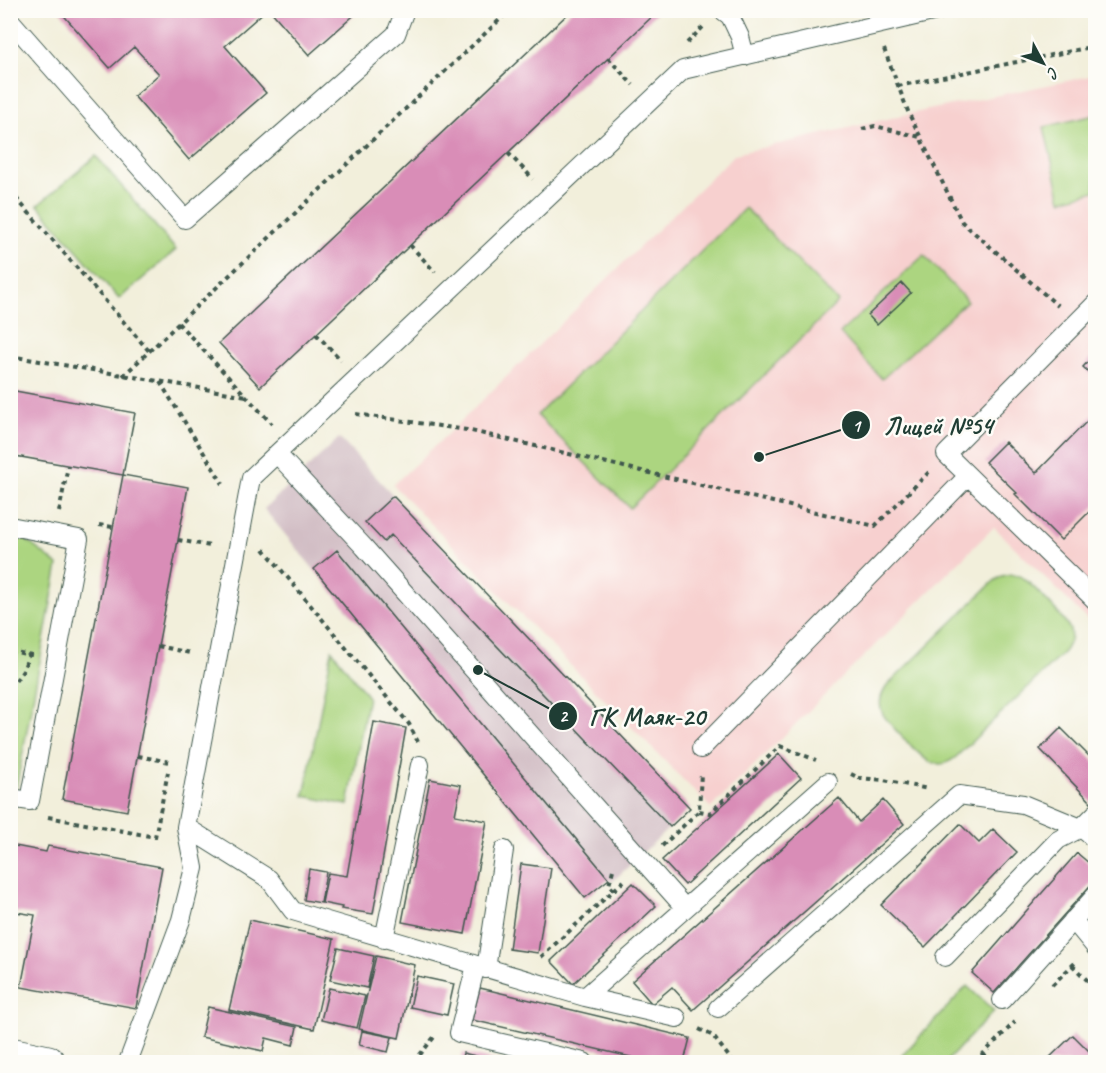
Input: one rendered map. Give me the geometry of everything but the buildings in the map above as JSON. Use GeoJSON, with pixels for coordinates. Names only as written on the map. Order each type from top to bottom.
{"type":"FeatureCollection","features":[{"type":"Feature","properties":{"kind":"street"},"geometry":{"type":"LineString","coordinates":[[10,1054],[48,1062]]}},
{"type":"Feature","properties":{"kind":"lane"},"geometry":{"type":"LineString","coordinates":[[10,20],[185,219],[396,34],[405,10]]}},
{"type":"Feature","properties":{"kind":"lane"},"geometry":{"type":"LineString","coordinates":[[128,1062],[181,920],[194,868],[186,827],[251,478],[683,70],[941,10]]}},
{"type":"Feature","properties":{"kind":"lane"},"geometry":{"type":"LineString","coordinates":[[727,12],[740,37],[745,56]]}},
{"type":"Feature","properties":{"kind":"lane"},"geometry":{"type":"LineString","coordinates":[[1095,303],[946,454],[1095,601]]}},
{"type":"Feature","properties":{"kind":"lane"},"geometry":{"type":"LineString","coordinates":[[283,448],[364,547],[685,908]]}},
{"type":"Feature","properties":{"kind":"lane"},"geometry":{"type":"LineString","coordinates":[[701,748],[968,476]]}},
{"type":"Feature","properties":{"kind":"lane"},"geometry":{"type":"LineString","coordinates":[[10,526],[79,538],[30,801],[10,798]]}},
{"type":"Feature","properties":{"kind":"lane"},"geometry":{"type":"LineString","coordinates":[[384,939],[420,765]]}},
{"type":"Feature","properties":{"kind":"lane"},"geometry":{"type":"LineString","coordinates":[[585,997],[828,782]]}},
{"type":"Feature","properties":{"kind":"lane"},"geometry":{"type":"LineString","coordinates":[[718,1008],[959,795],[1023,804],[1081,828],[1095,840]]}},
{"type":"Feature","properties":{"kind":"lane"},"geometry":{"type":"LineString","coordinates":[[945,957],[1058,840],[1081,828],[1095,813]]}},
{"type":"Feature","properties":{"kind":"lane"},"geometry":{"type":"LineString","coordinates":[[186,827],[269,879],[292,911],[585,997],[677,1018]]}},
{"type":"Feature","properties":{"kind":"lane"},"geometry":{"type":"LineString","coordinates":[[504,850],[481,967],[459,1033],[584,1062]]}},
{"type":"Feature","properties":{"kind":"lane"},"geometry":{"type":"LineString","coordinates":[[1002,1000],[1095,895]]}},
{"type":"Feature","properties":{"kind":"lane"},"geometry":{"type":"LineString","coordinates":[[1073,920],[1094,945]]}},
{"type":"Feature","properties":{"kind":"path"},"geometry":{"type":"LineString","coordinates":[[123,376],[510,10]]}},
{"type":"Feature","properties":{"kind":"path"},"geometry":{"type":"LineString","coordinates":[[875,26],[909,114],[962,222],[1076,322]]}},
{"type":"Feature","properties":{"kind":"path"},"geometry":{"type":"LineString","coordinates":[[898,86],[1095,46]]}},
{"type":"Feature","properties":{"kind":"path"},"geometry":{"type":"LineString","coordinates":[[608,58],[623,74]]}},
{"type":"Feature","properties":{"kind":"path"},"geometry":{"type":"LineString","coordinates":[[862,129],[875,126],[920,137]]}},
{"type":"Feature","properties":{"kind":"path"},"geometry":{"type":"LineString","coordinates":[[508,153],[523,168]]}},
{"type":"Feature","properties":{"kind":"path"},"geometry":{"type":"LineString","coordinates":[[10,191],[149,351]]}},
{"type":"Feature","properties":{"kind":"path"},"geometry":{"type":"LineString","coordinates":[[410,246],[425,261]]}},
{"type":"Feature","properties":{"kind":"path"},"geometry":{"type":"LineString","coordinates":[[178,323],[247,396],[283,448]]}},
{"type":"Feature","properties":{"kind":"path"},"geometry":{"type":"LineString","coordinates":[[316,334],[345,365]]}},
{"type":"Feature","properties":{"kind":"path"},"geometry":{"type":"LineString","coordinates":[[10,356],[247,396]]}},
{"type":"Feature","properties":{"kind":"path"},"geometry":{"type":"LineString","coordinates":[[160,382],[264,550],[409,724],[418,742],[420,765]]}},
{"type":"Feature","properties":{"kind":"path"},"geometry":{"type":"LineString","coordinates":[[324,409],[467,430],[875,526],[946,454]]}},
{"type":"Feature","properties":{"kind":"path"},"geometry":{"type":"LineString","coordinates":[[59,514],[68,466]]}},
{"type":"Feature","properties":{"kind":"path"},"geometry":{"type":"LineString","coordinates":[[94,524],[113,527]]}},
{"type":"Feature","properties":{"kind":"path"},"geometry":{"type":"LineString","coordinates":[[178,540],[210,546]]}},
{"type":"Feature","properties":{"kind":"path"},"geometry":{"type":"LineString","coordinates":[[158,646],[190,652]]}},
{"type":"Feature","properties":{"kind":"path"},"geometry":{"type":"LineString","coordinates":[[10,688],[23,671],[29,654]]}},
{"type":"Feature","properties":{"kind":"path"},"geometry":{"type":"LineString","coordinates":[[699,811],[710,813],[780,746],[820,762]]}},
{"type":"Feature","properties":{"kind":"path"},"geometry":{"type":"LineString","coordinates":[[505,974],[529,969],[699,811],[701,748]]}},
{"type":"Feature","properties":{"kind":"path"},"geometry":{"type":"LineString","coordinates":[[138,756],[170,762]]}},
{"type":"Feature","properties":{"kind":"path"},"geometry":{"type":"LineString","coordinates":[[849,774],[859,778]]}},
{"type":"Feature","properties":{"kind":"path"},"geometry":{"type":"LineString","coordinates":[[828,782],[859,778],[884,780],[959,795]]}},
{"type":"Feature","properties":{"kind":"path"},"geometry":{"type":"LineString","coordinates":[[39,816],[155,837]]}},
{"type":"Feature","properties":{"kind":"path"},"geometry":{"type":"LineString","coordinates":[[1072,965],[1095,989]]}},
{"type":"Feature","properties":{"kind":"path"},"geometry":{"type":"LineString","coordinates":[[677,1018],[712,1036],[734,1062]]}},
{"type":"Feature","properties":{"kind":"path"},"geometry":{"type":"LineString","coordinates":[[983,1054],[992,1062]]}},
{"type":"Feature","properties":{"kind":"shaded area"},"geometry":{"type":"Polygon","coordinates":[[[1095,75],[1095,627],[994,527],[711,808],[393,485],[735,154],[1095,75]]]}},
{"type":"Feature","properties":{"kind":"shaded area"},"geometry":{"type":"Polygon","coordinates":[[[339,438],[690,808],[612,882],[609,879],[585,898],[264,509],[339,438]]]}},
{"type":"Feature","properties":{"kind":"green space"},"geometry":{"type":"Polygon","coordinates":[[[1095,115],[1095,191],[1061,200],[1044,127],[1095,115]]]}},
{"type":"Feature","properties":{"kind":"green space"},"geometry":{"type":"Polygon","coordinates":[[[96,156],[176,250],[119,299],[38,205],[96,156]]]}},
{"type":"Feature","properties":{"kind":"green space"},"geometry":{"type":"Polygon","coordinates":[[[745,208],[838,302],[630,508],[537,415],[745,208]]]}},
{"type":"Feature","properties":{"kind":"green space"},"geometry":{"type":"Polygon","coordinates":[[[924,255],[967,301],[882,379],[840,333],[924,255]]]}},
{"type":"Feature","properties":{"kind":"green space"},"geometry":{"type":"Polygon","coordinates":[[[10,535],[22,537],[58,565],[16,789],[10,788],[10,535]]]}},
{"type":"Feature","properties":{"kind":"green space"},"geometry":{"type":"Polygon","coordinates":[[[1011,574],[1025,579],[1062,618],[1070,630],[1069,644],[1064,652],[956,757],[939,764],[930,762],[904,739],[885,717],[880,705],[882,695],[887,686],[994,581],[1011,574]]]}},
{"type":"Feature","properties":{"kind":"green space"},"geometry":{"type":"Polygon","coordinates":[[[332,650],[368,697],[348,805],[304,796],[332,650]]]}},
{"type":"Feature","properties":{"kind":"green space"},"geometry":{"type":"Polygon","coordinates":[[[967,986],[994,1011],[946,1062],[896,1062],[967,986]]]}},
{"type":"Feature","properties":{"kind":"place","name":"Лицей №54"},"geometry":{"type":"Point","coordinates":[759,457]}},
{"type":"Feature","properties":{"kind":"place","name":"ГК Маяк-20"},"geometry":{"type":"Point","coordinates":[478,670]}}]}
